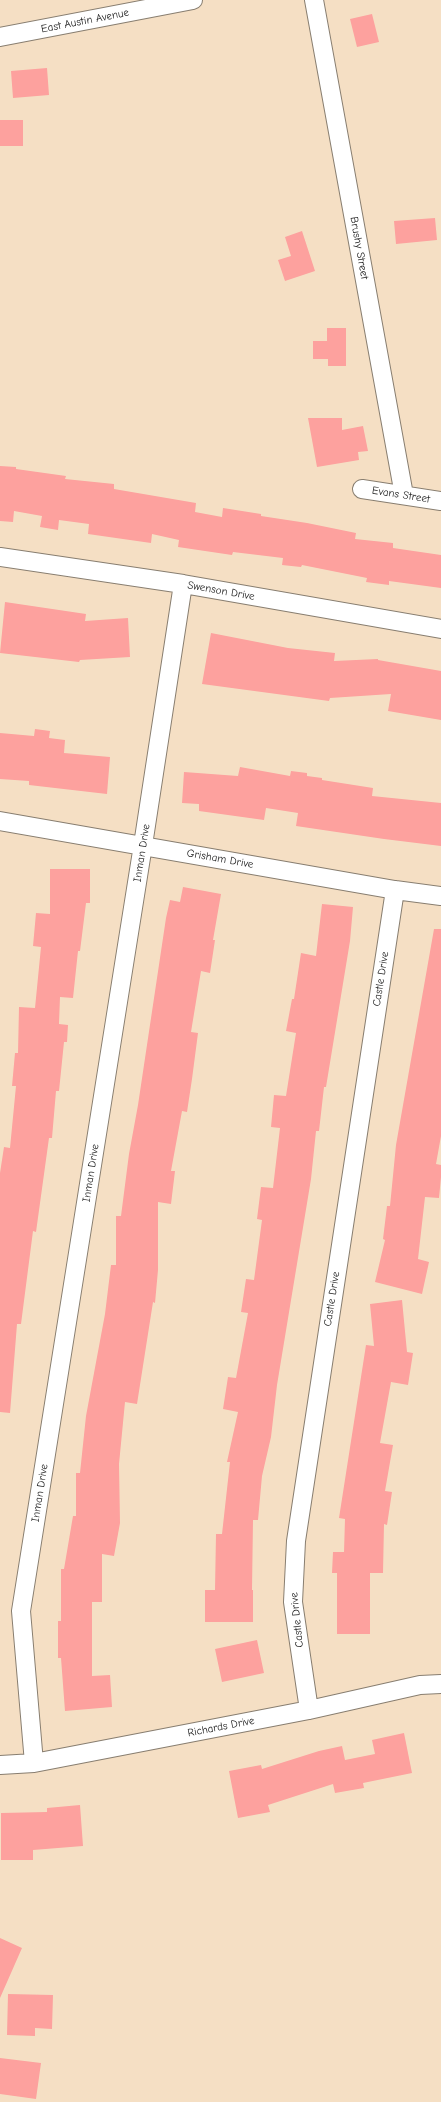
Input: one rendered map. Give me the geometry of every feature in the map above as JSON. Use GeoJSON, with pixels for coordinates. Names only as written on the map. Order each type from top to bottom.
{"type":"FeatureCollection","features":[{"type":"Feature","properties":{"kind":"street","name":"East Austin Avenue"},"geometry":{"type":"LineString","coordinates":[[0,37],[193,0]]}},
{"type":"Feature","properties":{"kind":"street","name":"Brushy Street"},"geometry":{"type":"LineString","coordinates":[[314,0],[404,495]]}},
{"type":"Feature","properties":{"kind":"street","name":"Evans Street"},"geometry":{"type":"LineString","coordinates":[[362,489],[441,501]]}},
{"type":"Feature","properties":{"kind":"street","name":"Swenson Drive"},"geometry":{"type":"LineString","coordinates":[[0,557],[183,584],[441,629]]}},
{"type":"Feature","properties":{"kind":"street","name":"Inman Drive"},"geometry":{"type":"LineString","coordinates":[[34,1763],[21,1611],[183,584]]}},
{"type":"Feature","properties":{"kind":"street","name":"Grisham Drive"},"geometry":{"type":"LineString","coordinates":[[0,821],[395,890],[441,896]]}},
{"type":"Feature","properties":{"kind":"street","name":"Castle Drive"},"geometry":{"type":"LineString","coordinates":[[309,1710],[293,1602],[296,1541],[395,890]]}},
{"type":"Feature","properties":{"kind":"street","name":"Richards Drive"},"geometry":{"type":"LineString","coordinates":[[0,1765],[34,1763],[309,1710],[420,1685],[441,1684]]}},
{"type":"Feature","properties":{"kind":"building"},"geometry":{"type":"Polygon","coordinates":[[[372,14],[379,42],[357,47],[350,19],[372,14]]]}},
{"type":"Feature","properties":{"kind":"building"},"geometry":{"type":"Polygon","coordinates":[[[47,68],[49,95],[13,98],[11,71],[47,68]]]}},
{"type":"Feature","properties":{"kind":"building"},"geometry":{"type":"Polygon","coordinates":[[[0,120],[23,120],[23,146],[0,146],[0,120]]]}},
{"type":"Feature","properties":{"kind":"building"},"geometry":{"type":"Polygon","coordinates":[[[435,218],[437,240],[396,244],[394,221],[435,218]]]}},
{"type":"Feature","properties":{"kind":"building"},"geometry":{"type":"Polygon","coordinates":[[[302,231],[315,271],[285,281],[278,260],[291,256],[285,237],[302,231]]]}},
{"type":"Feature","properties":{"kind":"building"},"geometry":{"type":"Polygon","coordinates":[[[327,328],[346,328],[346,366],[328,366],[328,359],[313,359],[313,341],[327,341],[327,328]]]}},
{"type":"Feature","properties":{"kind":"building"},"geometry":{"type":"Polygon","coordinates":[[[308,418],[342,418],[342,430],[363,426],[368,451],[358,452],[359,460],[317,467],[308,418]]]}},
{"type":"Feature","properties":{"kind":"building"},"geometry":{"type":"Polygon","coordinates":[[[0,466],[16,467],[16,469],[66,476],[65,479],[114,484],[114,489],[196,503],[195,512],[222,517],[223,508],[261,514],[261,516],[307,523],[356,533],[355,539],[393,543],[393,548],[441,555],[441,588],[389,581],[389,585],[366,582],[367,578],[302,565],[301,567],[282,565],[283,558],[233,552],[232,555],[178,547],[179,540],[152,534],[151,543],[88,534],[89,524],[59,520],[58,530],[40,527],[42,516],[14,511],[13,522],[0,521],[0,466]]]}},
{"type":"Feature","properties":{"kind":"building"},"geometry":{"type":"Polygon","coordinates":[[[5,602],[86,614],[85,621],[128,618],[130,657],[80,660],[79,662],[0,653],[5,602]]]}},
{"type":"Feature","properties":{"kind":"building"},"geometry":{"type":"Polygon","coordinates":[[[211,633],[288,648],[335,653],[334,661],[378,659],[441,671],[441,720],[388,711],[391,694],[330,698],[329,701],[202,684],[211,633]]]}},
{"type":"Feature","properties":{"kind":"building"},"geometry":{"type":"Polygon","coordinates":[[[35,729],[50,731],[49,738],[65,740],[64,753],[110,757],[107,794],[29,785],[29,781],[0,779],[0,733],[34,736],[35,729]]]}},
{"type":"Feature","properties":{"kind":"building"},"geometry":{"type":"Polygon","coordinates":[[[240,767],[290,776],[291,771],[307,773],[307,776],[322,778],[322,780],[373,788],[372,796],[441,803],[441,846],[296,826],[298,813],[266,808],[264,820],[199,811],[199,804],[182,803],[184,772],[238,776],[240,767]]]}},
{"type":"Feature","properties":{"kind":"building"},"geometry":{"type":"Polygon","coordinates":[[[50,869],[90,869],[90,903],[86,903],[80,951],[78,951],[73,998],[60,997],[59,1024],[68,1025],[67,1042],[64,1042],[59,1091],[56,1091],[52,1138],[49,1138],[36,1232],[33,1231],[21,1324],[17,1324],[10,1413],[0,1412],[0,1173],[4,1147],[10,1148],[16,1086],[12,1086],[15,1053],[18,1053],[19,1007],[35,1008],[41,947],[33,946],[36,913],[50,914],[50,869]]]}},
{"type":"Feature","properties":{"kind":"building"},"geometry":{"type":"Polygon","coordinates":[[[183,887],[221,894],[213,940],[215,940],[210,973],[201,971],[191,1032],[198,1033],[187,1112],[182,1111],[171,1171],[175,1171],[171,1204],[158,1202],[158,1270],[155,1303],[153,1302],[137,1404],[125,1402],[119,1464],[120,1523],[114,1556],[102,1554],[102,1602],[92,1602],[92,1676],[110,1675],[112,1707],[65,1711],[61,1658],[58,1658],[58,1621],[61,1621],[61,1569],[64,1569],[73,1516],[76,1516],[76,1473],[80,1473],[86,1416],[105,1314],[111,1265],[116,1265],[116,1216],[121,1216],[129,1154],[138,1105],[166,918],[170,900],[180,902],[183,887]]]}},
{"type":"Feature","properties":{"kind":"building"},"geometry":{"type":"Polygon","coordinates":[[[322,904],[353,907],[350,941],[326,1087],[324,1087],[319,1131],[316,1131],[311,1179],[277,1385],[271,1437],[262,1476],[258,1520],[253,1520],[253,1622],[205,1622],[205,1590],[215,1590],[216,1534],[222,1534],[230,1462],[227,1462],[238,1412],[223,1409],[228,1377],[236,1378],[248,1313],[241,1312],[246,1279],[254,1280],[262,1220],[257,1219],[261,1187],[273,1188],[280,1128],[271,1127],[274,1095],[286,1096],[296,1033],[286,1031],[292,999],[294,999],[301,953],[316,956],[322,904]]]}},
{"type":"Feature","properties":{"kind":"building"},"geometry":{"type":"Polygon","coordinates":[[[434,929],[441,929],[441,1136],[436,1164],[441,1165],[441,1177],[439,1198],[425,1197],[418,1259],[429,1262],[422,1294],[375,1282],[385,1240],[383,1239],[387,1206],[390,1206],[396,1145],[434,929]]]}},
{"type":"Feature","properties":{"kind":"building"},"geometry":{"type":"Polygon","coordinates":[[[402,1300],[407,1352],[413,1353],[408,1385],[391,1382],[380,1443],[393,1445],[385,1491],[392,1492],[387,1525],[384,1524],[383,1573],[370,1573],[370,1634],[337,1634],[337,1573],[332,1573],[333,1552],[344,1552],[345,1519],[339,1518],[366,1345],[374,1346],[370,1304],[402,1300]]]}},
{"type":"Feature","properties":{"kind":"building"},"geometry":{"type":"Polygon","coordinates":[[[257,1640],[264,1673],[222,1682],[215,1649],[257,1640]]]}},
{"type":"Feature","properties":{"kind":"building"},"geometry":{"type":"Polygon","coordinates":[[[404,1733],[412,1773],[363,1783],[364,1788],[335,1793],[333,1784],[268,1805],[270,1812],[238,1818],[229,1771],[261,1765],[262,1769],[319,1751],[342,1746],[345,1760],[375,1754],[372,1740],[404,1733]]]}},
{"type":"Feature","properties":{"kind":"building"},"geometry":{"type":"Polygon","coordinates":[[[80,1805],[83,1846],[33,1850],[33,1860],[1,1860],[1,1813],[47,1812],[47,1808],[80,1805]]]}},
{"type":"Feature","properties":{"kind":"building"},"geometry":{"type":"Polygon","coordinates":[[[0,1938],[22,1948],[0,1998],[0,1938]]]}},
{"type":"Feature","properties":{"kind":"building"},"geometry":{"type":"Polygon","coordinates":[[[8,1994],[53,1995],[52,2029],[35,2028],[35,2036],[7,2035],[8,1994]]]}},
{"type":"Feature","properties":{"kind":"building"},"geometry":{"type":"Polygon","coordinates":[[[0,2058],[41,2063],[36,2099],[0,2094],[0,2058]]]}}]}
